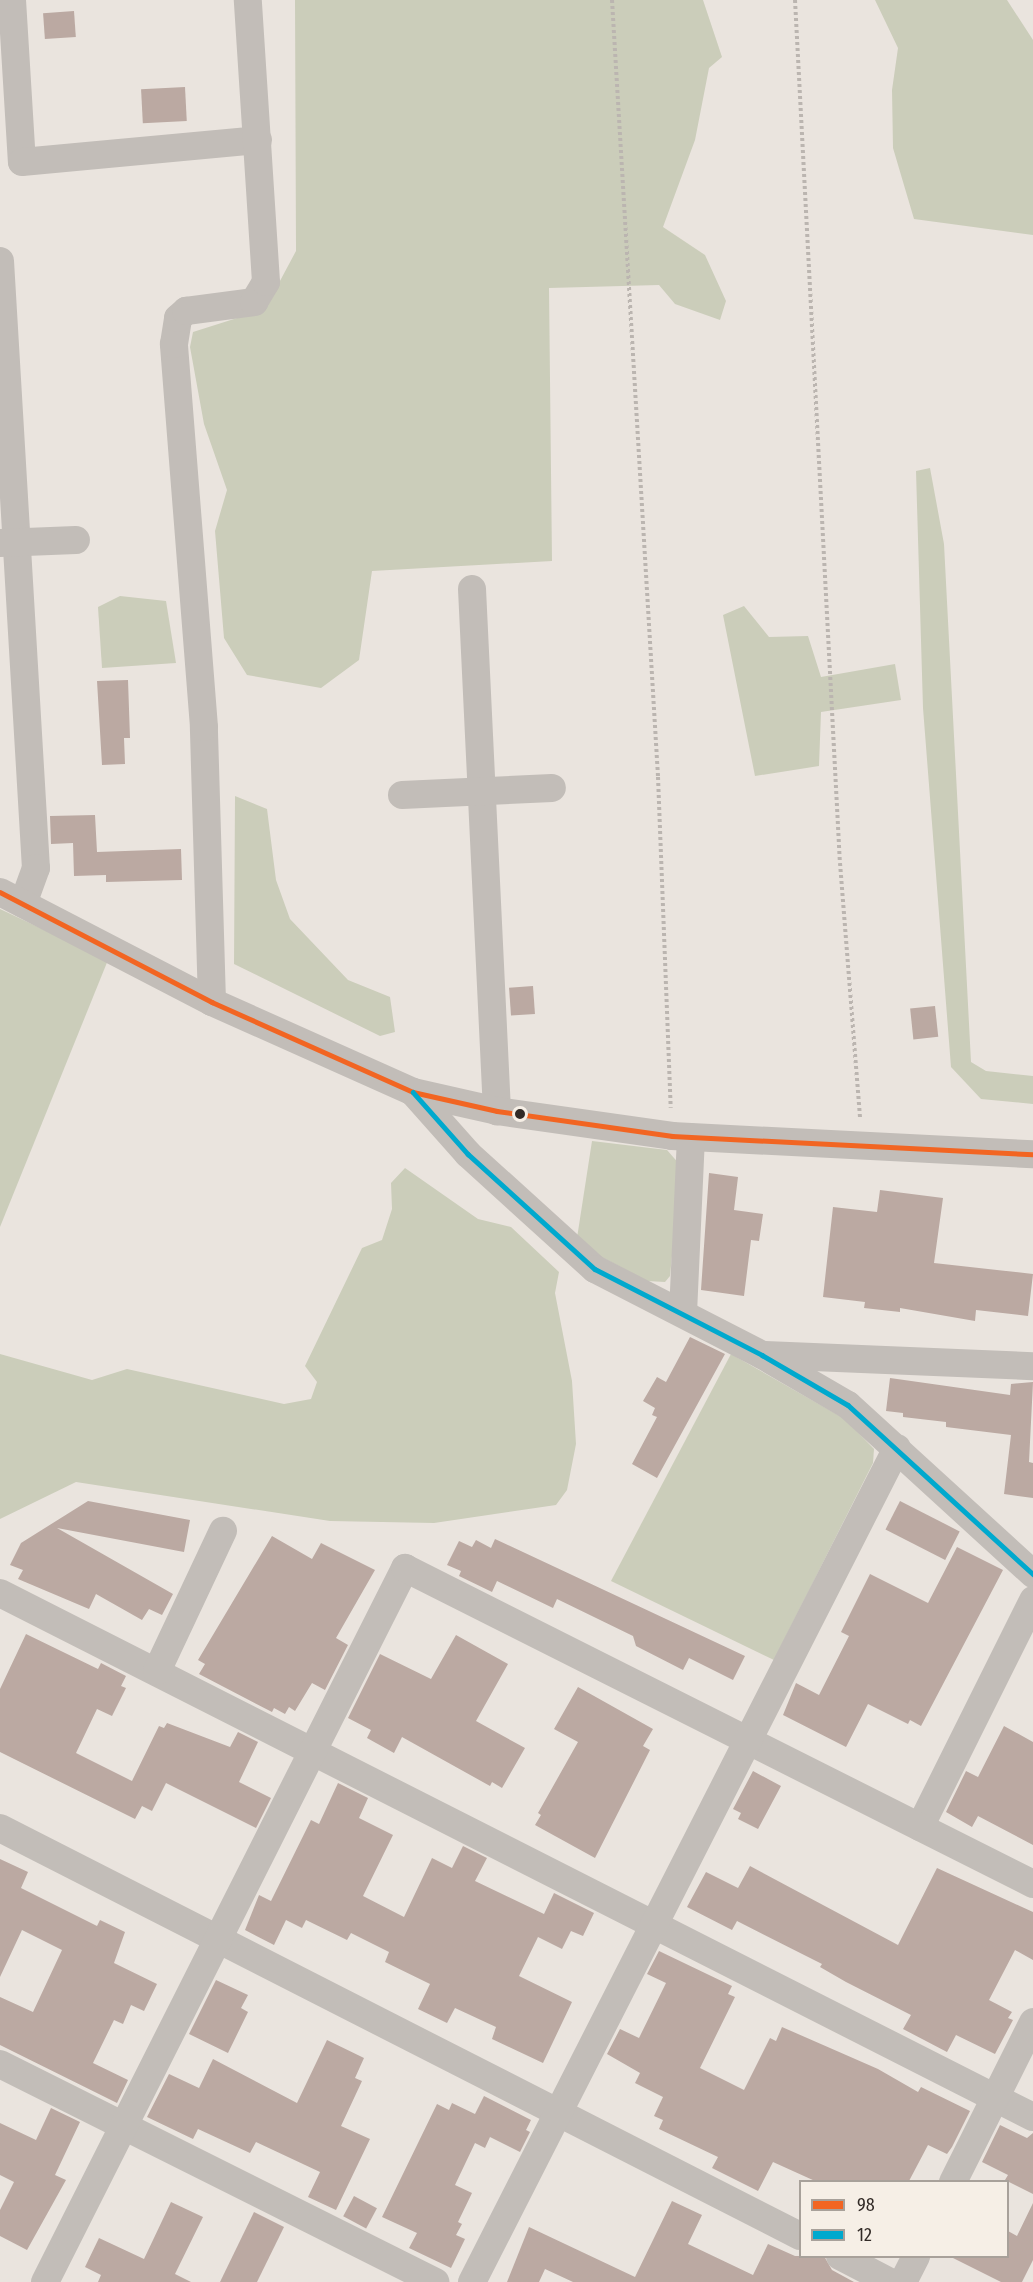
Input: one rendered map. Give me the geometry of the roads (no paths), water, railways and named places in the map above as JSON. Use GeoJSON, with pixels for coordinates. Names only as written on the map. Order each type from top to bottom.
{"type":"FeatureCollection","features":[{"type":"Feature","properties":{"kind":"street"},"geometry":{"type":"LineString","coordinates":[[12,0],[22,162],[258,140]]}},
{"type":"Feature","properties":{"kind":"street"},"geometry":{"type":"LineString","coordinates":[[212,1002],[204,727],[174,344],[178,318],[186,311],[254,302],[266,282],[248,0]]}},
{"type":"Feature","properties":{"kind":"street"},"geometry":{"type":"LineString","coordinates":[[0,261],[8,543],[36,868],[12,898],[212,1002],[412,1092],[497,1111],[681,1137],[1033,1154]]}},
{"type":"Feature","properties":{"kind":"street"},"geometry":{"type":"LineString","coordinates":[[8,543],[76,540]]}},
{"type":"Feature","properties":{"kind":"street"},"geometry":{"type":"LineString","coordinates":[[472,589],[497,1111]]}},
{"type":"Feature","properties":{"kind":"street"},"geometry":{"type":"LineString","coordinates":[[402,795],[552,788]]}},
{"type":"Feature","properties":{"kind":"street"},"geometry":{"type":"LineString","coordinates":[[412,1092],[468,1154],[595,1269],[762,1354],[848,1405],[1033,1574]]}},
{"type":"Feature","properties":{"kind":"street"},"geometry":{"type":"LineString","coordinates":[[681,1137],[683,1312]]}},
{"type":"Feature","properties":{"kind":"street"},"geometry":{"type":"LineString","coordinates":[[762,1354],[1033,1366]]}},
{"type":"Feature","properties":{"kind":"street"},"geometry":{"type":"LineString","coordinates":[[472,2282],[897,1448]]}},
{"type":"Feature","properties":{"kind":"street"},"geometry":{"type":"LineString","coordinates":[[157,1671],[223,1531]]}},
{"type":"Feature","properties":{"kind":"street"},"geometry":{"type":"LineString","coordinates":[[45,2282],[405,1568],[1033,1884]]}},
{"type":"Feature","properties":{"kind":"street"},"geometry":{"type":"LineString","coordinates":[[0,1593],[1033,2117]]}},
{"type":"Feature","properties":{"kind":"street"},"geometry":{"type":"LineString","coordinates":[[920,1827],[1033,1600]]}},
{"type":"Feature","properties":{"kind":"street"},"geometry":{"type":"LineString","coordinates":[[0,1828],[218,1937],[799,2235]]}},
{"type":"Feature","properties":{"kind":"street"},"geometry":{"type":"LineString","coordinates":[[953,2180],[1033,2022]]}},
{"type":"Feature","properties":{"kind":"street"},"geometry":{"type":"LineString","coordinates":[[0,2064],[436,2282]]}},
{"type":"Feature","properties":{"kind":"street"},"geometry":{"type":"LineString","coordinates":[[844,2258],[890,2282]]}},
{"type":"Feature","properties":{"kind":"street"},"geometry":{"type":"LineString","coordinates":[[903,2282],[915,2258]]}}]}
